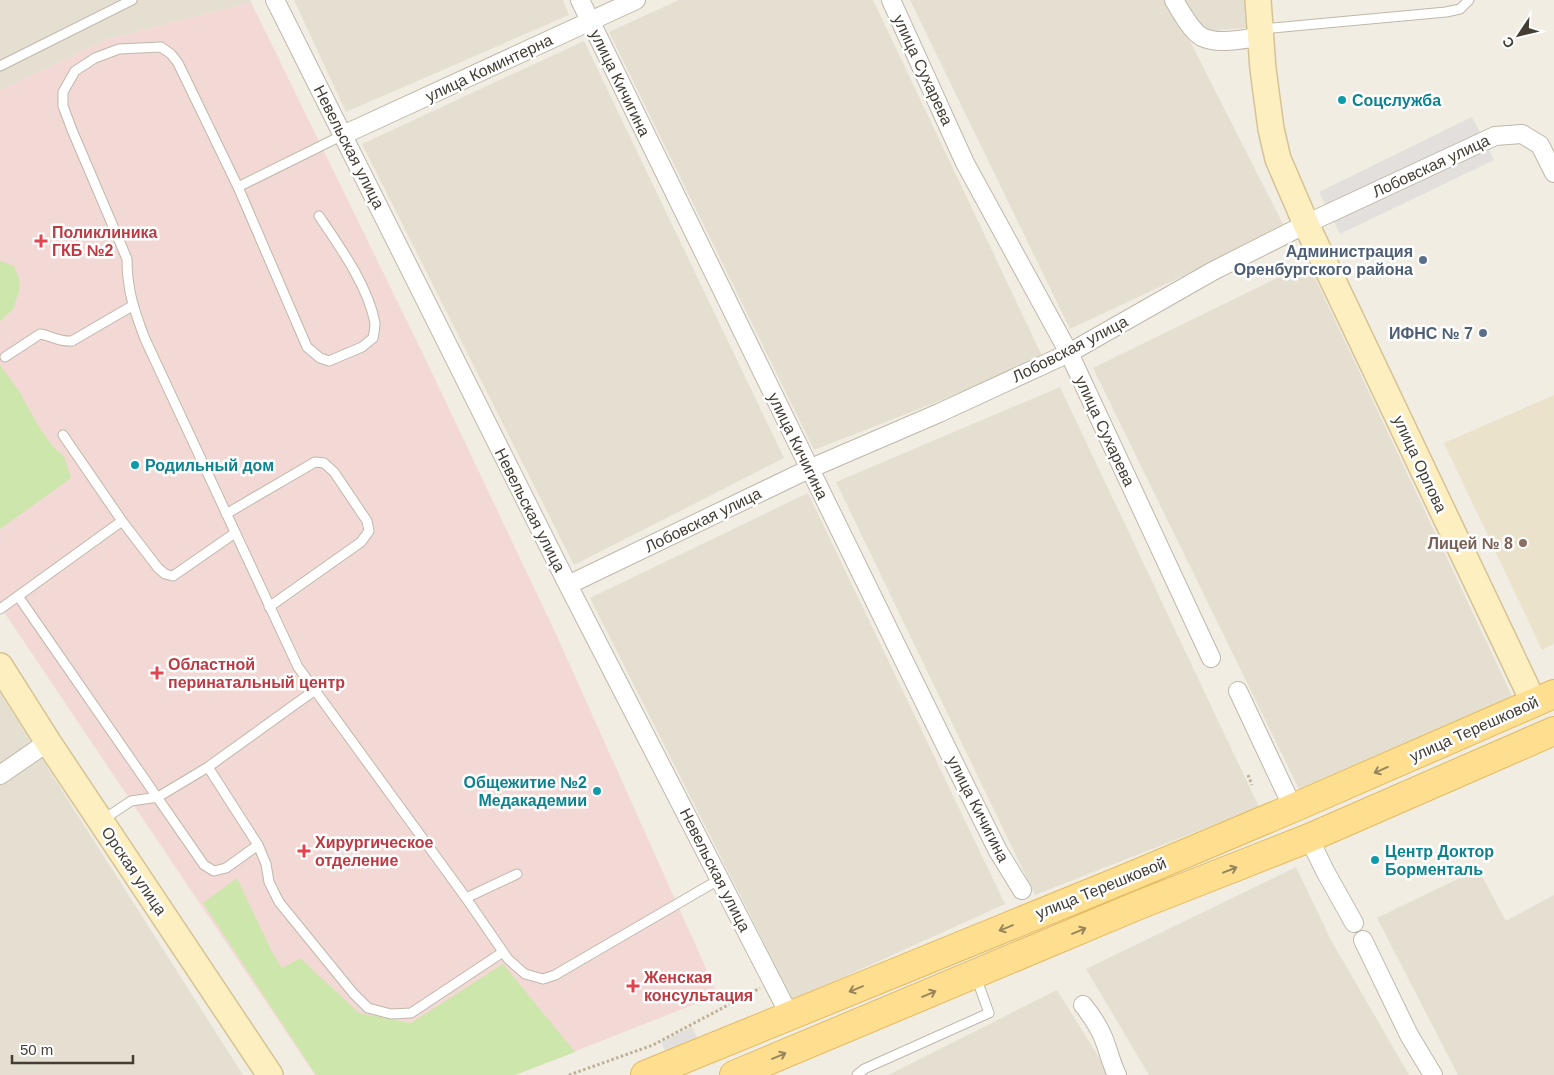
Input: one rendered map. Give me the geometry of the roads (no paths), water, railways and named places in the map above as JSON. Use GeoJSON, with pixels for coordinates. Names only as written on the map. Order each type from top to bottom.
{"type":"FeatureCollection","features":[{"type":"Feature","properties":{"kind":"main road","name":"улица Орлова"},"geometry":{"type":"LineString","coordinates":[[1258,0],[1266,100],[1278,159],[1306,224],[1544,698]]}},
{"type":"Feature","properties":{"kind":"main road","name":"Орская улица"},"geometry":{"type":"LineString","coordinates":[[0,666],[48,742],[270,1075]]}},
{"type":"Feature","properties":{"kind":"main road","name":"улица Терешковой"},"geometry":{"type":"LineString","coordinates":[[645,1075],[684,1053],[790,1016],[1294,808],[1544,698]]}},
{"type":"Feature","properties":{"kind":"main road","name":"улица Терешковой"},"geometry":{"type":"LineString","coordinates":[[734,1075],[1139,905],[1310,838],[1552,738]]}},
{"type":"Feature","properties":{"kind":"street","name":"Невельская улица"},"geometry":{"type":"LineString","coordinates":[[276,0],[568,586],[790,1016]]}},
{"type":"Feature","properties":{"kind":"street","name":"улица Кичигина"},"geometry":{"type":"LineString","coordinates":[[580,0],[960,776],[998,851],[1022,890]]}},
{"type":"Feature","properties":{"kind":"street","name":"улица Коминтерна"},"geometry":{"type":"LineString","coordinates":[[343,135],[636,0]]}},
{"type":"Feature","properties":{"kind":"street","name":"улица Сухарева"},"geometry":{"type":"LineString","coordinates":[[891,0],[965,163],[1069,353],[1212,658]]}},
{"type":"Feature","properties":{"kind":"street"},"geometry":{"type":"LineString","coordinates":[[1174,0],[1188,22],[1202,37],[1224,42],[1260,33]]}},
{"type":"Feature","properties":{"kind":"street","name":"Лобовская улица"},"geometry":{"type":"LineString","coordinates":[[568,586],[809,469],[939,413],[1069,353],[1213,270],[1494,136],[1522,134],[1540,145],[1554,173]]}},
{"type":"Feature","properties":{"kind":"street"},"geometry":{"type":"LineString","coordinates":[[1238,691],[1294,808]]}},
{"type":"Feature","properties":{"kind":"street"},"geometry":{"type":"LineString","coordinates":[[0,775],[48,742]]}},
{"type":"Feature","properties":{"kind":"street"},"geometry":{"type":"LineString","coordinates":[[1310,838],[1325,872],[1354,923]]}},
{"type":"Feature","properties":{"kind":"street"},"geometry":{"type":"LineString","coordinates":[[1363,940],[1409,1035],[1433,1075]]}},
{"type":"Feature","properties":{"kind":"street"},"geometry":{"type":"LineString","coordinates":[[1083,1005],[1095,1021],[1117,1075]]}},
{"type":"Feature","properties":{"kind":"lane"},"geometry":{"type":"LineString","coordinates":[[0,66],[132,0]]}},
{"type":"Feature","properties":{"kind":"lane"},"geometry":{"type":"LineString","coordinates":[[1260,33],[1446,12],[1460,9],[1468,3],[1468,0]]}},
{"type":"Feature","properties":{"kind":"lane"},"geometry":{"type":"LineString","coordinates":[[319,216],[353,266],[370,306],[375,325],[373,338],[362,347],[328,361],[320,358],[307,348],[238,187],[178,63],[171,54],[162,48],[119,49],[96,58],[74,71],[63,92],[63,106],[127,259],[127,279],[132,306],[145,339],[298,667],[466,898],[508,959],[525,974],[543,979],[555,975],[720,879]]}},
{"type":"Feature","properties":{"kind":"lane"},"geometry":{"type":"LineString","coordinates":[[238,187],[343,135]]}},
{"type":"Feature","properties":{"kind":"lane"},"geometry":{"type":"LineString","coordinates":[[5,356],[40,334],[51,336],[62,342],[72,341],[132,306]]}},
{"type":"Feature","properties":{"kind":"lane"},"geometry":{"type":"LineString","coordinates":[[63,435],[122,521],[158,568],[165,574],[172,576],[235,533]]}},
{"type":"Feature","properties":{"kind":"lane"},"geometry":{"type":"LineString","coordinates":[[226,514],[316,462],[324,463],[334,472],[367,522],[369,531],[361,542],[269,607]]}},
{"type":"Feature","properties":{"kind":"lane"},"geometry":{"type":"LineString","coordinates":[[0,609],[122,521]]}},
{"type":"Feature","properties":{"kind":"lane"},"geometry":{"type":"LineString","coordinates":[[18,596],[204,865],[214,871],[226,868],[258,845]]}},
{"type":"Feature","properties":{"kind":"lane"},"geometry":{"type":"LineString","coordinates":[[101,821],[131,800],[158,798],[208,767],[315,690]]}},
{"type":"Feature","properties":{"kind":"lane"},"geometry":{"type":"LineString","coordinates":[[208,767],[258,845],[266,864],[269,882],[279,902],[353,993],[368,1008],[391,1014],[411,1013],[503,952]]}},
{"type":"Feature","properties":{"kind":"lane"},"geometry":{"type":"LineString","coordinates":[[466,898],[517,874]]}},
{"type":"Feature","properties":{"kind":"lane"},"geometry":{"type":"LineString","coordinates":[[857,1075],[864,1069],[989,1013],[975,975]]}},
{"type":"Feature","properties":{"kind":"place","name":"Соцслужба"},"geometry":{"type":"Point","coordinates":[1342,100]}},
{"type":"Feature","properties":{"kind":"place","name":"Поликлиника ГКБ №2"},"geometry":{"type":"Point","coordinates":[41,241]}},
{"type":"Feature","properties":{"kind":"place","name":"Администрация Оренбургского района"},"geometry":{"type":"Point","coordinates":[1423,260]}},
{"type":"Feature","properties":{"kind":"place","name":"ИФНС № 7"},"geometry":{"type":"Point","coordinates":[1483,333]}},
{"type":"Feature","properties":{"kind":"place","name":"Родильный дом"},"geometry":{"type":"Point","coordinates":[135,465]}},
{"type":"Feature","properties":{"kind":"place","name":"Лицей № 8"},"geometry":{"type":"Point","coordinates":[1523,543]}},
{"type":"Feature","properties":{"kind":"place","name":"Областной перинатальный центр"},"geometry":{"type":"Point","coordinates":[157,673]}},
{"type":"Feature","properties":{"kind":"place","name":"Общежитие №2 Медакадемии"},"geometry":{"type":"Point","coordinates":[597,791]}},
{"type":"Feature","properties":{"kind":"place","name":"Хирургическое отделение"},"geometry":{"type":"Point","coordinates":[304,851]}},
{"type":"Feature","properties":{"kind":"place","name":"Центр Доктор Борменталь"},"geometry":{"type":"Point","coordinates":[1375,860]}},
{"type":"Feature","properties":{"kind":"place","name":"Женская консультация"},"geometry":{"type":"Point","coordinates":[633,986]}}]}
